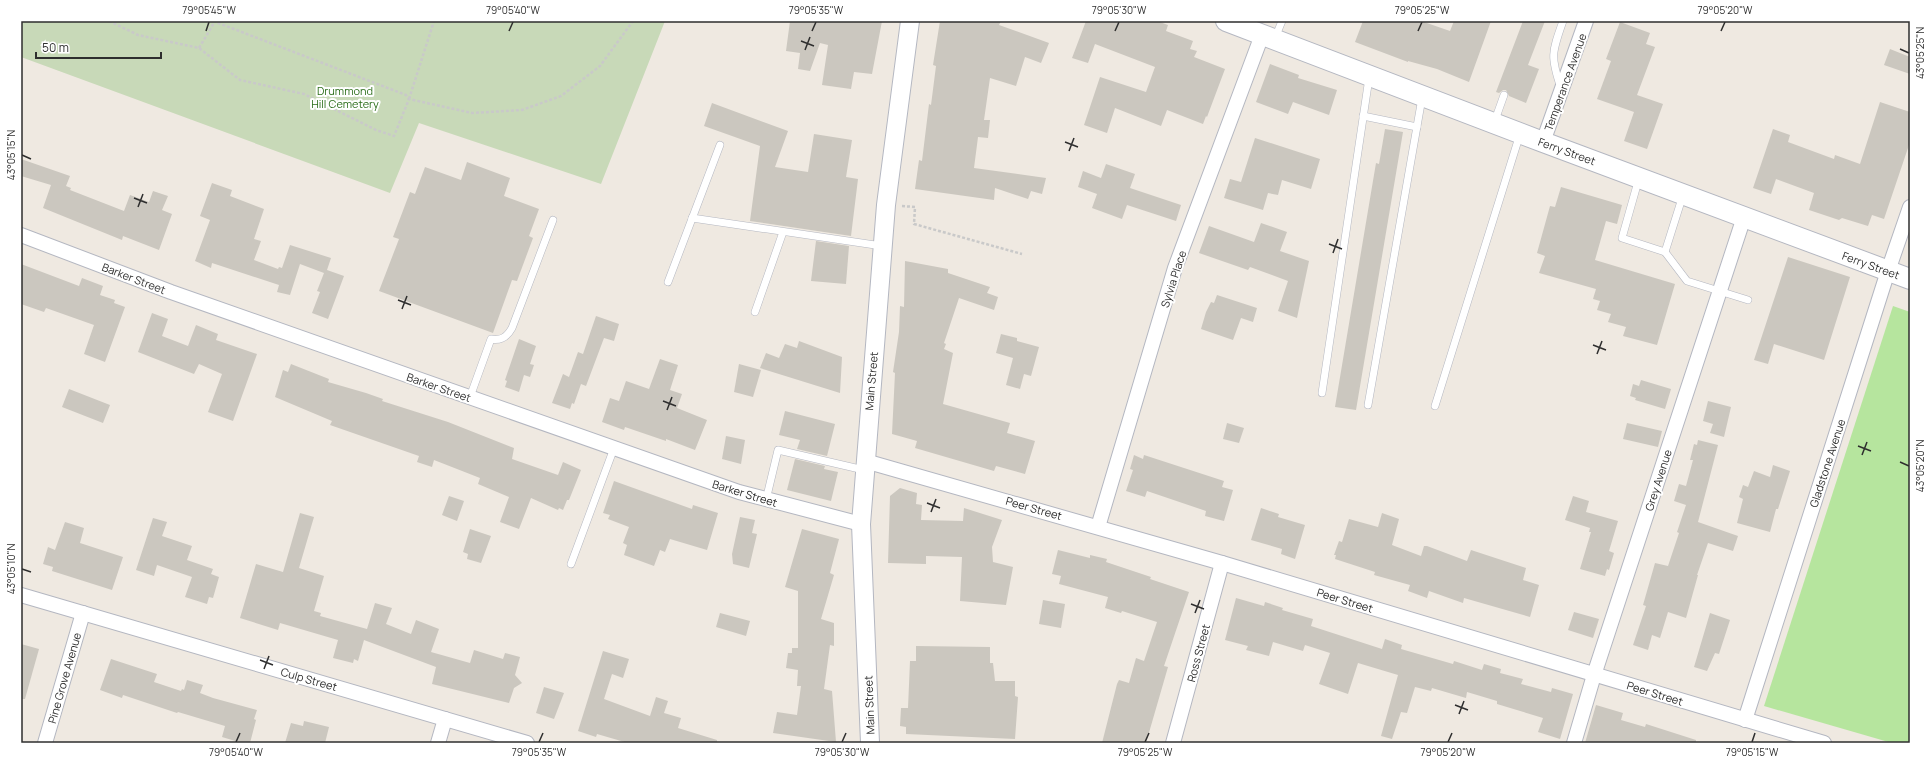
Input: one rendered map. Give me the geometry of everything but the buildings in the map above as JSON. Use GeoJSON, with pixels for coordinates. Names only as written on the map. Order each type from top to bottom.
{"type":"FeatureCollection","features":[{"type":"Feature","properties":{"kind":"main road","name":"Ferry Street"},"geometry":{"type":"LineString","coordinates":[[1226,21],[1520,134],[1910,279]]}},
{"type":"Feature","properties":{"kind":"street","name":"Main Street"},"geometry":{"type":"LineString","coordinates":[[870,743],[861,524],[882,246],[910,21]]}},
{"type":"Feature","properties":{"kind":"street","name":"Temperance Avenue"},"geometry":{"type":"LineString","coordinates":[[1543,142],[1586,21]]}},
{"type":"Feature","properties":{"kind":"street","name":"Sylvia Place"},"geometry":{"type":"LineString","coordinates":[[1098,527],[1176,268],[1268,37]]}},
{"type":"Feature","properties":{"kind":"street","name":"Gladstone Avenue"},"geometry":{"type":"LineString","coordinates":[[1745,720],[1888,271],[1910,207]]}},
{"type":"Feature","properties":{"kind":"street","name":"Grey Avenue"},"geometry":{"type":"LineString","coordinates":[[1574,743],[1594,675],[1744,217]]}},
{"type":"Feature","properties":{"kind":"street","name":"Barker Street"},"geometry":{"type":"LineString","coordinates":[[21,235],[171,292],[739,492],[861,524]]}},
{"type":"Feature","properties":{"kind":"street","name":"Peer Street"},"geometry":{"type":"LineString","coordinates":[[865,465],[1098,527],[1824,743]]}},
{"type":"Feature","properties":{"kind":"street","name":"Ross Street"},"geometry":{"type":"LineString","coordinates":[[1173,743],[1222,563]]}},
{"type":"Feature","properties":{"kind":"street","name":"Culp Street"},"geometry":{"type":"LineString","coordinates":[[21,595],[527,743]]}},
{"type":"Feature","properties":{"kind":"street","name":"Pine Grove Avenue"},"geometry":{"type":"LineString","coordinates":[[45,743],[83,613]]}},
{"type":"Feature","properties":{"kind":"street"},"geometry":{"type":"LineString","coordinates":[[438,743],[445,719]]}},
{"type":"Feature","properties":{"kind":"lane"},"geometry":{"type":"LineString","coordinates":[[1268,37],[1282,21]]}},
{"type":"Feature","properties":{"kind":"lane"},"geometry":{"type":"LineString","coordinates":[[1562,90],[1552,62],[1555,45],[1563,21]]}},
{"type":"Feature","properties":{"kind":"lane"},"geometry":{"type":"LineString","coordinates":[[1322,393],[1369,76]]}},
{"type":"Feature","properties":{"kind":"lane"},"geometry":{"type":"LineString","coordinates":[[1494,124],[1504,95]]}},
{"type":"Feature","properties":{"kind":"lane"},"geometry":{"type":"LineString","coordinates":[[1368,405],[1422,96]]}},
{"type":"Feature","properties":{"kind":"lane"},"geometry":{"type":"LineString","coordinates":[[1363,116],[1417,127]]}},
{"type":"Feature","properties":{"kind":"lane"},"geometry":{"type":"LineString","coordinates":[[1435,406],[1520,134]]}},
{"type":"Feature","properties":{"kind":"lane"},"geometry":{"type":"LineString","coordinates":[[668,282],[720,145]]}},
{"type":"Feature","properties":{"kind":"lane"},"geometry":{"type":"LineString","coordinates":[[1639,178],[1622,238],[1664,252],[1687,281],[1748,300]]}},
{"type":"Feature","properties":{"kind":"lane"},"geometry":{"type":"LineString","coordinates":[[1664,252],[1683,195]]}},
{"type":"Feature","properties":{"kind":"lane"},"geometry":{"type":"LineString","coordinates":[[692,218],[882,246]]}},
{"type":"Feature","properties":{"kind":"lane"},"geometry":{"type":"LineString","coordinates":[[470,397],[491,339],[497,340],[503,338],[512,328],[553,220]]}},
{"type":"Feature","properties":{"kind":"lane"},"geometry":{"type":"LineString","coordinates":[[755,312],[783,232]]}},
{"type":"Feature","properties":{"kind":"lane"},"geometry":{"type":"LineString","coordinates":[[571,564],[614,448]]}},
{"type":"Feature","properties":{"kind":"lane"},"geometry":{"type":"LineString","coordinates":[[766,500],[778,450],[865,465]]}},
{"type":"Feature","properties":{"kind":"path"},"geometry":{"type":"LineString","coordinates":[[109,21],[138,35],[199,48],[240,80],[304,94],[376,130],[394,136],[409,99],[434,21]]}},
{"type":"Feature","properties":{"kind":"path"},"geometry":{"type":"LineString","coordinates":[[199,48],[214,21],[406,94],[409,99],[472,113],[522,110],[561,96],[600,66],[633,21]]}},
{"type":"Feature","properties":{"kind":"path"},"geometry":{"type":"LineString","coordinates":[[886,205],[915,207],[914,224],[1022,254]]}},
{"type":"Feature","properties":{"kind":"green space","name":"Drummond Hill Cemetery"},"geometry":{"type":"Polygon","coordinates":[[[21,21],[665,21],[601,184],[419,123],[390,193],[21,57],[21,21]]]}},
{"type":"Feature","properties":{"kind":"green space"},"geometry":{"type":"Polygon","coordinates":[[[1893,306],[1910,312],[1910,743],[1892,743],[1764,706],[1893,306]]]}}]}
